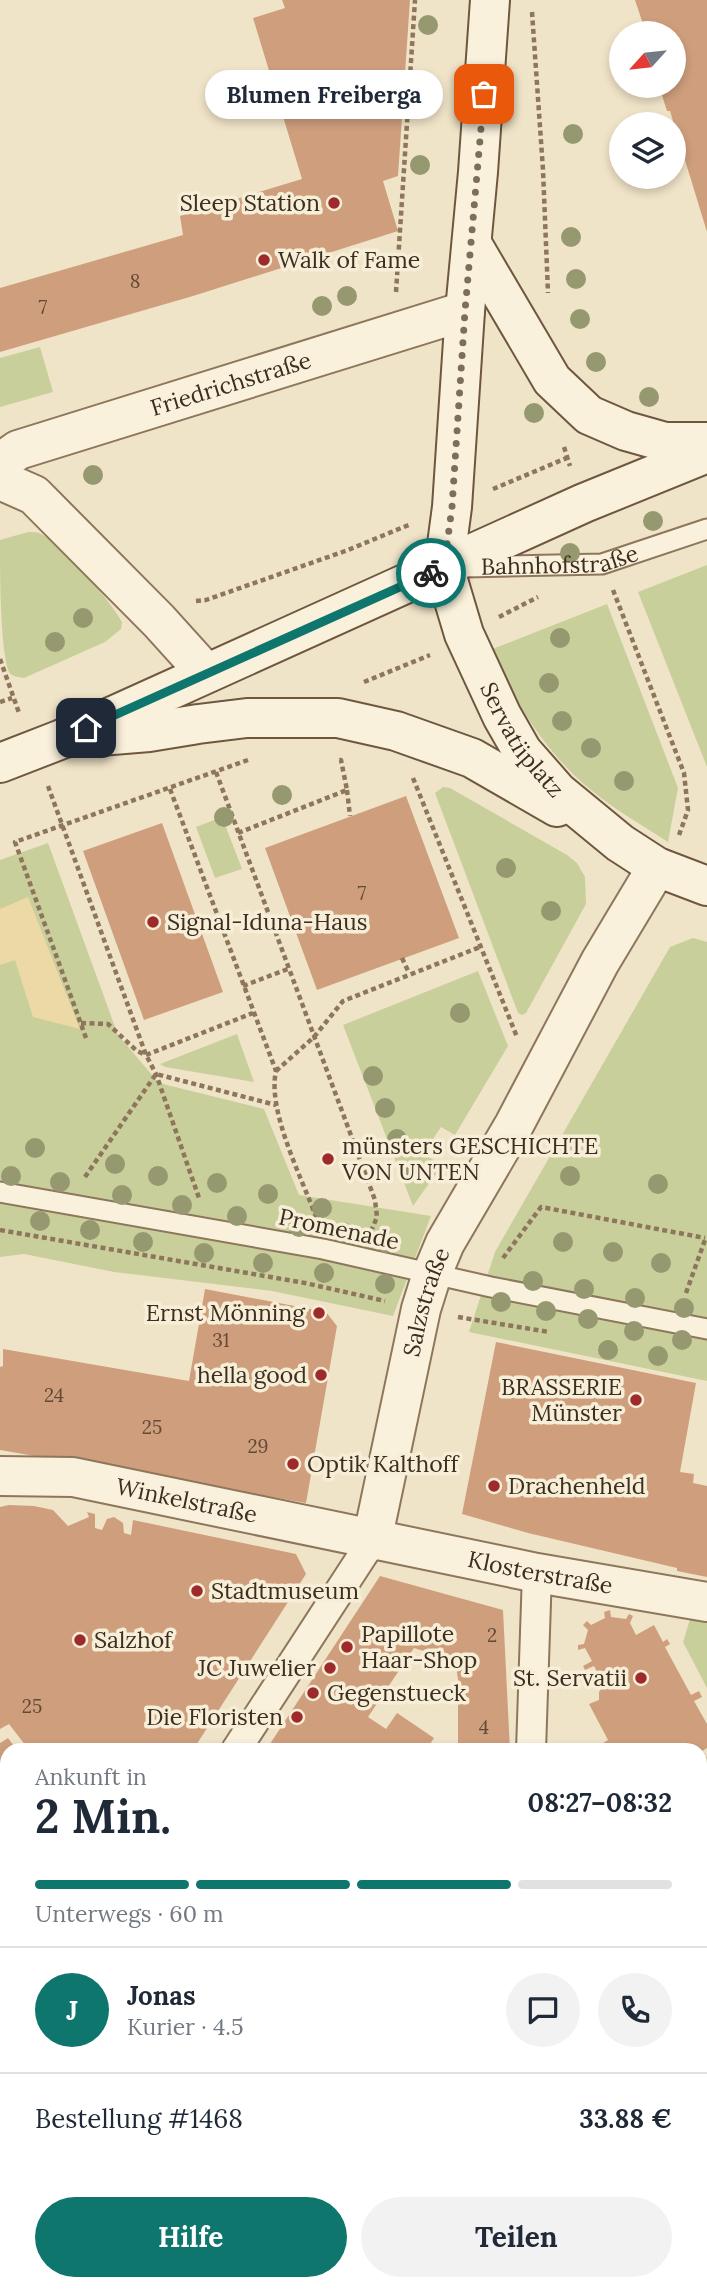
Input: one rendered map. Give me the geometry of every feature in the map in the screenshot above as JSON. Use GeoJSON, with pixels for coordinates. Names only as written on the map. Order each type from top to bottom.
{"type":"FeatureCollection","features":[{"type":"Feature","properties":{"kind":"main road"},"geometry":{"type":"LineString","coordinates":[[0,763],[62,739],[444,567],[452,507],[490,0]]}},
{"type":"Feature","properties":{"kind":"main road"},"geometry":{"type":"LineString","coordinates":[[472,244],[552,380],[589,415],[626,431],[665,442],[707,442]]}},
{"type":"Feature","properties":{"kind":"main road","name":"Friedrichstraße"},"geometry":{"type":"LineString","coordinates":[[0,463],[18,450],[465,311]]}},
{"type":"Feature","properties":{"kind":"main road","name":"Bahnhofstraße"},"geometry":{"type":"LineString","coordinates":[[444,567],[584,503],[707,453]]}},
{"type":"Feature","properties":{"kind":"main road"},"geometry":{"type":"LineString","coordinates":[[0,480],[34,495],[159,621],[206,673]]}},
{"type":"Feature","properties":{"kind":"main road","name":"Servatiiplatz"},"geometry":{"type":"LineString","coordinates":[[444,567],[464,634],[502,716],[522,751],[558,792],[620,844],[657,867],[707,886]]}},
{"type":"Feature","properties":{"kind":"main road"},"geometry":{"type":"LineString","coordinates":[[62,739],[149,732],[247,718],[338,718],[396,731],[472,758],[620,844]]}},
{"type":"Feature","properties":{"kind":"main road","name":"Salzstraße"},"geometry":{"type":"LineString","coordinates":[[372,1541],[427,1291],[445,1243],[514,1125],[600,962],[657,867]]}},
{"type":"Feature","properties":{"kind":"main road","name":"Winkelstraße"},"geometry":{"type":"LineString","coordinates":[[0,1476],[73,1477],[372,1541]]}},
{"type":"Feature","properties":{"kind":"main road","name":"Klosterstraße"},"geometry":{"type":"LineString","coordinates":[[372,1541],[707,1602]]}},
{"type":"Feature","properties":{"kind":"street","name":"Salzstraße"},"geometry":{"type":"LineString","coordinates":[[241,1743],[372,1541]]}},
{"type":"Feature","properties":{"kind":"street"},"geometry":{"type":"LineString","coordinates":[[531,1743],[537,1573]]}},
{"type":"Feature","properties":{"kind":"lane","name":"Bahnhofstraße"},"geometry":{"type":"LineString","coordinates":[[444,567],[603,564],[707,529]]}},
{"type":"Feature","properties":{"kind":"lane","name":"Promenade"},"geometry":{"type":"LineString","coordinates":[[0,1192],[365,1258],[427,1291],[491,1287],[707,1329]]}},
{"type":"Feature","properties":{"kind":"path"},"geometry":{"type":"LineString","coordinates":[[393,333],[415,0]]}},
{"type":"Feature","properties":{"kind":"path"},"geometry":{"type":"LineString","coordinates":[[532,12],[548,295]]}},
{"type":"Feature","properties":{"kind":"path"},"geometry":{"type":"LineString","coordinates":[[188,602],[206,600],[348,550],[626,431]]}},
{"type":"Feature","properties":{"kind":"path"},"geometry":{"type":"LineString","coordinates":[[562,443],[584,503]]}},
{"type":"Feature","properties":{"kind":"path"},"geometry":{"type":"LineString","coordinates":[[603,564],[684,773],[688,810]]}},
{"type":"Feature","properties":{"kind":"path"},"geometry":{"type":"LineString","coordinates":[[0,702],[12,698]]}},
{"type":"Feature","properties":{"kind":"path"},"geometry":{"type":"LineString","coordinates":[[86,1038],[15,842],[256,757]]}},
{"type":"Feature","properties":{"kind":"path"},"geometry":{"type":"LineString","coordinates":[[329,758],[353,763]]}},
{"type":"Feature","properties":{"kind":"path"},"geometry":{"type":"LineString","coordinates":[[341,760],[350,816]]}},
{"type":"Feature","properties":{"kind":"path"},"geometry":{"type":"LineString","coordinates":[[216,772],[376,1200],[377,1217],[357,1295]]}},
{"type":"Feature","properties":{"kind":"path"},"geometry":{"type":"LineString","coordinates":[[412,774],[522,1045],[547,1061]]}},
{"type":"Feature","properties":{"kind":"path"},"geometry":{"type":"LineString","coordinates":[[170,789],[276,1071],[273,1085],[276,1105],[322,1235],[323,1249]]}},
{"type":"Feature","properties":{"kind":"path"},"geometry":{"type":"LineString","coordinates":[[238,834],[347,790]]}},
{"type":"Feature","properties":{"kind":"path"},"geometry":{"type":"LineString","coordinates":[[70,845],[146,1055],[156,1074],[210,1229]]}},
{"type":"Feature","properties":{"kind":"path"},"geometry":{"type":"LineString","coordinates":[[276,1071],[314,1037],[344,1001],[480,947]]}},
{"type":"Feature","properties":{"kind":"path"},"geometry":{"type":"LineString","coordinates":[[402,958],[409,974]]}},
{"type":"Feature","properties":{"kind":"path"},"geometry":{"type":"LineString","coordinates":[[243,986],[288,969]]}},
{"type":"Feature","properties":{"kind":"path"},"geometry":{"type":"LineString","coordinates":[[81,1023],[108,1024],[137,1051],[146,1055],[253,1013]]}},
{"type":"Feature","properties":{"kind":"path"},"geometry":{"type":"LineString","coordinates":[[156,1074],[276,1105]]}},
{"type":"Feature","properties":{"kind":"path"},"geometry":{"type":"LineString","coordinates":[[66,1203],[156,1074]]}},
{"type":"Feature","properties":{"kind":"path"},"geometry":{"type":"LineString","coordinates":[[482,1322],[491,1287],[504,1257],[541,1207],[706,1238],[686,1293]]}},
{"type":"Feature","properties":{"kind":"path"},"geometry":{"type":"LineString","coordinates":[[0,1230],[305,1283],[357,1295],[427,1291],[482,1322],[559,1334]]}},
{"type":"Feature","properties":{"kind":"green space"},"geometry":{"type":"Polygon","coordinates":[[[40,347],[53,392],[0,407],[0,358],[40,347]]]}},
{"type":"Feature","properties":{"kind":"green space"},"geometry":{"type":"Polygon","coordinates":[[[28,532],[39,533],[59,547],[97,587],[122,622],[121,629],[105,642],[24,678],[10,674],[6,661],[1,609],[0,540],[28,532]]]}},
{"type":"Feature","properties":{"kind":"green space"},"geometry":{"type":"Polygon","coordinates":[[[707,565],[707,767],[638,592],[707,565]]]}},
{"type":"Feature","properties":{"kind":"green space"},"geometry":{"type":"Polygon","coordinates":[[[607,604],[678,788],[668,842],[600,797],[559,760],[521,707],[490,650],[607,604]]]}},
{"type":"Feature","properties":{"kind":"green space"},"geometry":{"type":"Polygon","coordinates":[[[443,787],[450,788],[567,855],[577,863],[585,877],[586,904],[526,1013],[522,1015],[518,1013],[435,793],[443,787]]]}},
{"type":"Feature","properties":{"kind":"green space"},"geometry":{"type":"Polygon","coordinates":[[[222,817],[242,869],[215,878],[196,827],[222,817]]]}},
{"type":"Feature","properties":{"kind":"green space"},"geometry":{"type":"Polygon","coordinates":[[[48,843],[118,1035],[159,1083],[264,1109],[299,1195],[431,1216],[393,1316],[272,1291],[114,1272],[24,1254],[0,1257],[0,860],[48,843]]]}},
{"type":"Feature","properties":{"kind":"green space"},"geometry":{"type":"Polygon","coordinates":[[[693,938],[707,942],[707,1381],[469,1332],[495,1252],[670,947],[693,938]]]}},
{"type":"Feature","properties":{"kind":"green space"},"geometry":{"type":"Polygon","coordinates":[[[478,971],[508,1046],[455,1135],[441,1127],[423,1154],[442,1165],[413,1206],[343,1025],[478,971]]]}},
{"type":"Feature","properties":{"kind":"green space"},"geometry":{"type":"Polygon","coordinates":[[[237,1034],[254,1082],[160,1064],[237,1034]]]}},
{"type":"Feature","properties":{"kind":"green space"},"geometry":{"type":"Polygon","coordinates":[[[692,1613],[707,1615],[707,1688],[683,1642],[692,1613]]]}},
{"type":"Feature","properties":{"kind":"sand"},"geometry":{"type":"Polygon","coordinates":[[[28,897],[80,1029],[33,1017],[15,960],[0,965],[0,909],[28,897]]]}},
{"type":"Feature","properties":{"kind":"building"},"geometry":{"type":"Polygon","coordinates":[[[282,0],[410,0],[398,176],[383,181],[398,231],[193,296],[0,352],[0,288],[183,235],[180,216],[302,179],[253,18],[285,8],[282,0]]]}},
{"type":"Feature","properties":{"kind":"building"},"geometry":{"type":"Polygon","coordinates":[[[635,0],[707,0],[707,232],[686,163],[686,112],[667,111],[663,98],[686,98],[686,21],[642,21],[635,0]]]}},
{"type":"Feature","properties":{"kind":"building"},"geometry":{"type":"Polygon","coordinates":[[[406,796],[459,938],[317,990],[265,848],[406,796]]]}},
{"type":"Feature","properties":{"kind":"building","name":"Signal-Iduna-Haus"},"geometry":{"type":"Polygon","coordinates":[[[162,823],[223,992],[144,1020],[83,851],[162,823]]]}},
{"type":"Feature","properties":{"kind":"building"},"geometry":{"type":"Polygon","coordinates":[[[205,1289],[326,1312],[337,1326],[306,1503],[0,1450],[0,1367],[3,1366],[3,1349],[189,1381],[205,1289]]]}},
{"type":"Feature","properties":{"kind":"building"},"geometry":{"type":"Polygon","coordinates":[[[496,1342],[696,1383],[680,1472],[694,1474],[693,1483],[707,1486],[707,1577],[462,1514],[496,1342]]]}},
{"type":"Feature","properties":{"kind":"building"},"geometry":{"type":"Polygon","coordinates":[[[34,1506],[53,1510],[68,1526],[89,1517],[87,1512],[95,1514],[95,1528],[102,1530],[107,1519],[114,1517],[123,1523],[124,1533],[131,1535],[133,1520],[296,1554],[306,1574],[197,1743],[24,1743],[9,1724],[0,1729],[0,1507],[34,1506]]]}},
{"type":"Feature","properties":{"kind":"building"},"geometry":{"type":"Polygon","coordinates":[[[380,1576],[503,1610],[510,1743],[458,1743],[458,1679],[455,1661],[414,1648],[368,1717],[386,1729],[397,1713],[434,1738],[431,1743],[271,1743],[380,1576]]]}},
{"type":"Feature","properties":{"kind":"building","name":"St. Servatii"},"geometry":{"type":"Polygon","coordinates":[[[610,1610],[611,1617],[626,1619],[629,1614],[633,1616],[630,1623],[636,1635],[654,1625],[663,1642],[667,1639],[670,1644],[665,1647],[691,1695],[699,1691],[702,1697],[694,1701],[707,1724],[707,1743],[603,1743],[608,1740],[589,1704],[599,1700],[599,1692],[604,1685],[594,1666],[585,1670],[583,1666],[592,1661],[585,1648],[578,1650],[578,1645],[584,1644],[588,1630],[583,1625],[587,1621],[591,1625],[605,1618],[604,1612],[610,1610]]]}},
{"type":"Feature","properties":{"kind":"way so far"},"geometry":{"type":"LineString","coordinates":[[431,573],[444,567],[452,507],[465,311],[484,94]]}},
{"type":"Feature","properties":{"kind":"place","name":"Blumen Freiberga"},"geometry":{"type":"Point","coordinates":[484,94]}},
{"type":"Feature","properties":{"kind":"place","name":"Sleep Station"},"geometry":{"type":"Point","coordinates":[334,203]}},
{"type":"Feature","properties":{"kind":"place","name":"Walk of Fame"},"geometry":{"type":"Point","coordinates":[264,260]}},
{"type":"Feature","properties":{"kind":"place","name":"Signal-Iduna-Haus"},"geometry":{"type":"Point","coordinates":[153,922]}},
{"type":"Feature","properties":{"kind":"place","name":"münsters GESCHICHTE VON UNTEN"},"geometry":{"type":"Point","coordinates":[328,1159]}},
{"type":"Feature","properties":{"kind":"place","name":"Ernst Mönning"},"geometry":{"type":"Point","coordinates":[319,1313]}},
{"type":"Feature","properties":{"kind":"place","name":"hella good"},"geometry":{"type":"Point","coordinates":[321,1375]}},
{"type":"Feature","properties":{"kind":"place","name":"BRASSERIE Münster"},"geometry":{"type":"Point","coordinates":[636,1400]}},
{"type":"Feature","properties":{"kind":"place","name":"Optik Kalthoff"},"geometry":{"type":"Point","coordinates":[293,1464]}},
{"type":"Feature","properties":{"kind":"place","name":"Drachenheld"},"geometry":{"type":"Point","coordinates":[494,1486]}},
{"type":"Feature","properties":{"kind":"place","name":"Stadtmuseum"},"geometry":{"type":"Point","coordinates":[197,1591]}},
{"type":"Feature","properties":{"kind":"place","name":"Salzhof"},"geometry":{"type":"Point","coordinates":[80,1640]}},
{"type":"Feature","properties":{"kind":"place","name":"Papillote Haar-Shop"},"geometry":{"type":"Point","coordinates":[347,1647]}},
{"type":"Feature","properties":{"kind":"place","name":"JC Juwelier"},"geometry":{"type":"Point","coordinates":[330,1668]}},
{"type":"Feature","properties":{"kind":"place","name":"St. Servatii"},"geometry":{"type":"Point","coordinates":[641,1678]}},
{"type":"Feature","properties":{"kind":"place","name":"Gegenstueck"},"geometry":{"type":"Point","coordinates":[313,1693]}},
{"type":"Feature","properties":{"kind":"place","name":"Die Floristen"},"geometry":{"type":"Point","coordinates":[297,1717]}},
{"type":"Feature","properties":{"kind":"route"},"geometry":{"type":"LineString","coordinates":[[86,728],[431,573]]}}]}
